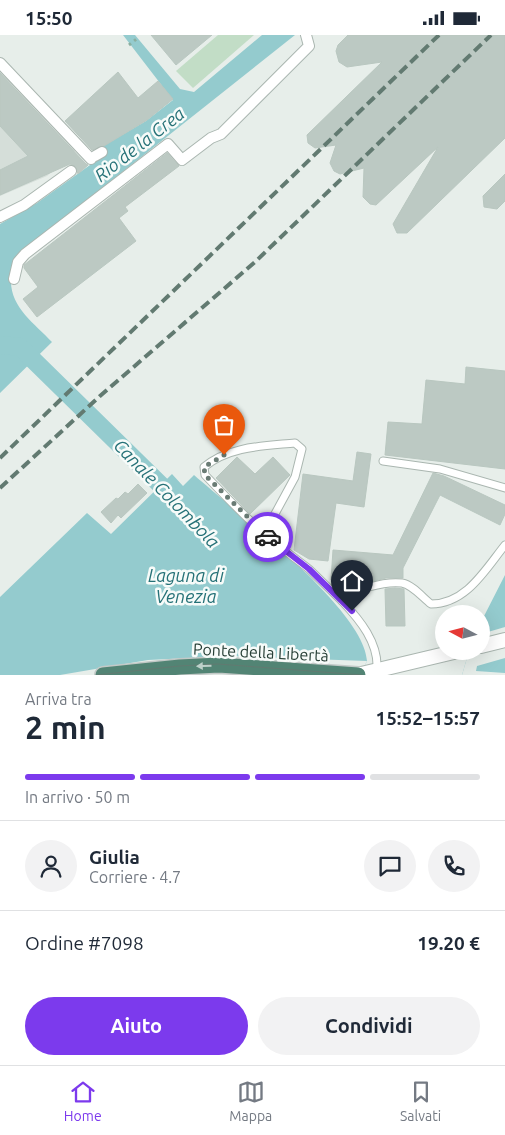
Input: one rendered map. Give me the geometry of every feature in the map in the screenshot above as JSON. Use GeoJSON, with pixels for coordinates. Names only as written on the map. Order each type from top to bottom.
{"type":"FeatureCollection","features":[{"type":"Feature","properties":{"kind":"highway","name":"Ponte della Libertà"},"geometry":{"type":"LineString","coordinates":[[103,675],[219,665],[358,675]]}},
{"type":"Feature","properties":{"kind":"street"},"geometry":{"type":"LineString","coordinates":[[14,279],[18,262],[25,254],[168,144],[182,161],[210,138],[221,134],[309,46],[306,35]]}},
{"type":"Feature","properties":{"kind":"street"},"geometry":{"type":"LineString","coordinates":[[0,63],[96,156]]}},
{"type":"Feature","properties":{"kind":"street"},"geometry":{"type":"LineString","coordinates":[[0,217],[24,205],[71,171]]}},
{"type":"Feature","properties":{"kind":"street"},"geometry":{"type":"LineString","coordinates":[[490,644],[505,640]]}},
{"type":"Feature","properties":{"kind":"street"},"geometry":{"type":"LineString","coordinates":[[358,675],[435,656]]}},
{"type":"Feature","properties":{"kind":"lane"},"geometry":{"type":"LineString","coordinates":[[264,534],[295,477],[302,449],[295,443],[237,450],[210,462],[204,467],[205,475],[264,534],[309,569],[361,622],[372,643],[377,658],[377,670]]}},
{"type":"Feature","properties":{"kind":"lane"},"geometry":{"type":"LineString","coordinates":[[383,461],[440,469],[505,488]]}},
{"type":"Feature","properties":{"kind":"lane"},"geometry":{"type":"LineString","coordinates":[[342,601],[356,590],[403,583],[431,604],[442,604],[469,590],[505,545]]}},
{"type":"Feature","properties":{"kind":"path"},"geometry":{"type":"LineString","coordinates":[[129,45],[139,37]]}},
{"type":"Feature","properties":{"kind":"shaded area"},"geometry":{"type":"Polygon","coordinates":[[[0,67],[77,149],[47,176],[0,196],[0,67]]]}},
{"type":"Feature","properties":{"kind":"green space"},"geometry":{"type":"Polygon","coordinates":[[[218,35],[254,35],[193,88],[176,71],[218,35]]]}},
{"type":"Feature","properties":{"kind":"water","name":"Rio de la Crea"},"geometry":{"type":"Polygon","coordinates":[[[123,35],[135,35],[180,89],[194,92],[262,35],[295,35],[38,239],[11,280],[12,290],[19,307],[31,322],[52,342],[0,393],[0,224],[37,203],[104,155],[100,148],[146,121],[173,100],[123,35]]]}},
{"type":"Feature","properties":{"kind":"water","name":"Laguna di Venezia"},"geometry":{"type":"Polygon","coordinates":[[[172,474],[183,486],[194,475],[266,536],[322,589],[345,615],[361,640],[367,661],[360,675],[0,675],[0,597],[87,513],[111,534],[172,474]]]}},
{"type":"Feature","properties":{"kind":"water"},"geometry":{"type":"Polygon","coordinates":[[[505,575],[505,675],[462,675],[466,660],[490,660],[490,605],[505,575]]]}},
{"type":"Feature","properties":{"kind":"pier"},"geometry":{"type":"Polygon","coordinates":[[[505,627],[505,658],[477,666],[476,671],[505,673],[505,675],[462,675],[466,660],[490,660],[490,631],[505,627]]]}},
{"type":"Feature","properties":{"kind":"pier"},"geometry":{"type":"Polygon","coordinates":[[[230,656],[367,661],[360,675],[60,675],[148,660],[230,656]]]}},
{"type":"Feature","properties":{"kind":"building"},"geometry":{"type":"Polygon","coordinates":[[[151,35],[212,35],[176,65],[151,35]]]}},
{"type":"Feature","properties":{"kind":"building"},"geometry":{"type":"Polygon","coordinates":[[[348,35],[505,35],[505,138],[407,233],[397,233],[393,224],[438,147],[376,205],[370,204],[363,197],[364,168],[340,174],[334,171],[330,163],[336,145],[315,148],[308,143],[307,135],[382,62],[347,67],[339,62],[336,51],[338,45],[348,35]]]}},
{"type":"Feature","properties":{"kind":"building"},"geometry":{"type":"Polygon","coordinates":[[[118,72],[138,98],[158,81],[173,99],[147,120],[104,146],[92,150],[65,121],[118,72]]]}},
{"type":"Feature","properties":{"kind":"building"},"geometry":{"type":"Polygon","coordinates":[[[0,73],[88,165],[78,174],[76,167],[70,164],[0,195],[0,170],[28,156],[0,126],[0,73]]]}},
{"type":"Feature","properties":{"kind":"building"},"geometry":{"type":"Polygon","coordinates":[[[167,153],[179,166],[125,207],[128,211],[119,218],[136,241],[37,317],[23,299],[38,287],[24,268],[24,265],[167,153]]]}},
{"type":"Feature","properties":{"kind":"building"},"geometry":{"type":"Polygon","coordinates":[[[505,174],[505,201],[497,209],[484,207],[483,196],[505,174]]]}},
{"type":"Feature","properties":{"kind":"building"},"geometry":{"type":"Polygon","coordinates":[[[466,367],[505,371],[505,469],[385,455],[388,422],[422,424],[426,380],[465,384],[466,367]]]}},
{"type":"Feature","properties":{"kind":"building"},"geometry":{"type":"Polygon","coordinates":[[[357,452],[371,454],[364,507],[336,503],[328,561],[309,559],[294,550],[303,474],[353,481],[357,452]]]}},
{"type":"Feature","properties":{"kind":"building"},"geometry":{"type":"Polygon","coordinates":[[[237,457],[255,474],[273,457],[290,475],[250,514],[216,478],[237,457]]]}},
{"type":"Feature","properties":{"kind":"building"},"geometry":{"type":"Polygon","coordinates":[[[433,473],[444,476],[505,505],[505,514],[500,525],[440,495],[403,568],[403,578],[386,578],[366,583],[331,580],[333,550],[393,555],[433,473]]]}},
{"type":"Feature","properties":{"kind":"building"},"geometry":{"type":"Polygon","coordinates":[[[138,484],[147,493],[121,518],[118,515],[111,523],[101,512],[116,498],[118,499],[125,492],[128,494],[138,484]]]}},
{"type":"Feature","properties":{"kind":"building"},"geometry":{"type":"Polygon","coordinates":[[[385,589],[404,589],[405,626],[386,626],[385,589]]]}},
{"type":"Feature","properties":{"kind":"waterway","name":"Canale Colombola"},"geometry":{"type":"LineString","coordinates":[[0,345],[20,347],[177,501]]}},
{"type":"Feature","properties":{"kind":"tram line"},"geometry":{"type":"LineString","coordinates":[[97,675],[179,666],[218,664],[362,675]]}},
{"type":"Feature","properties":{"kind":"railway"},"geometry":{"type":"LineString","coordinates":[[0,458],[439,35]]}},
{"type":"Feature","properties":{"kind":"railway"},"geometry":{"type":"LineString","coordinates":[[0,488],[100,396],[255,262],[491,35]]}},
{"type":"Feature","properties":{"kind":"way so far"},"geometry":{"type":"LineString","coordinates":[[224,455],[204,467],[205,475],[244,516],[268,537]]}},
{"type":"Feature","properties":{"kind":"route"},"geometry":{"type":"LineString","coordinates":[[268,537],[309,569],[352,611]]}}]}
